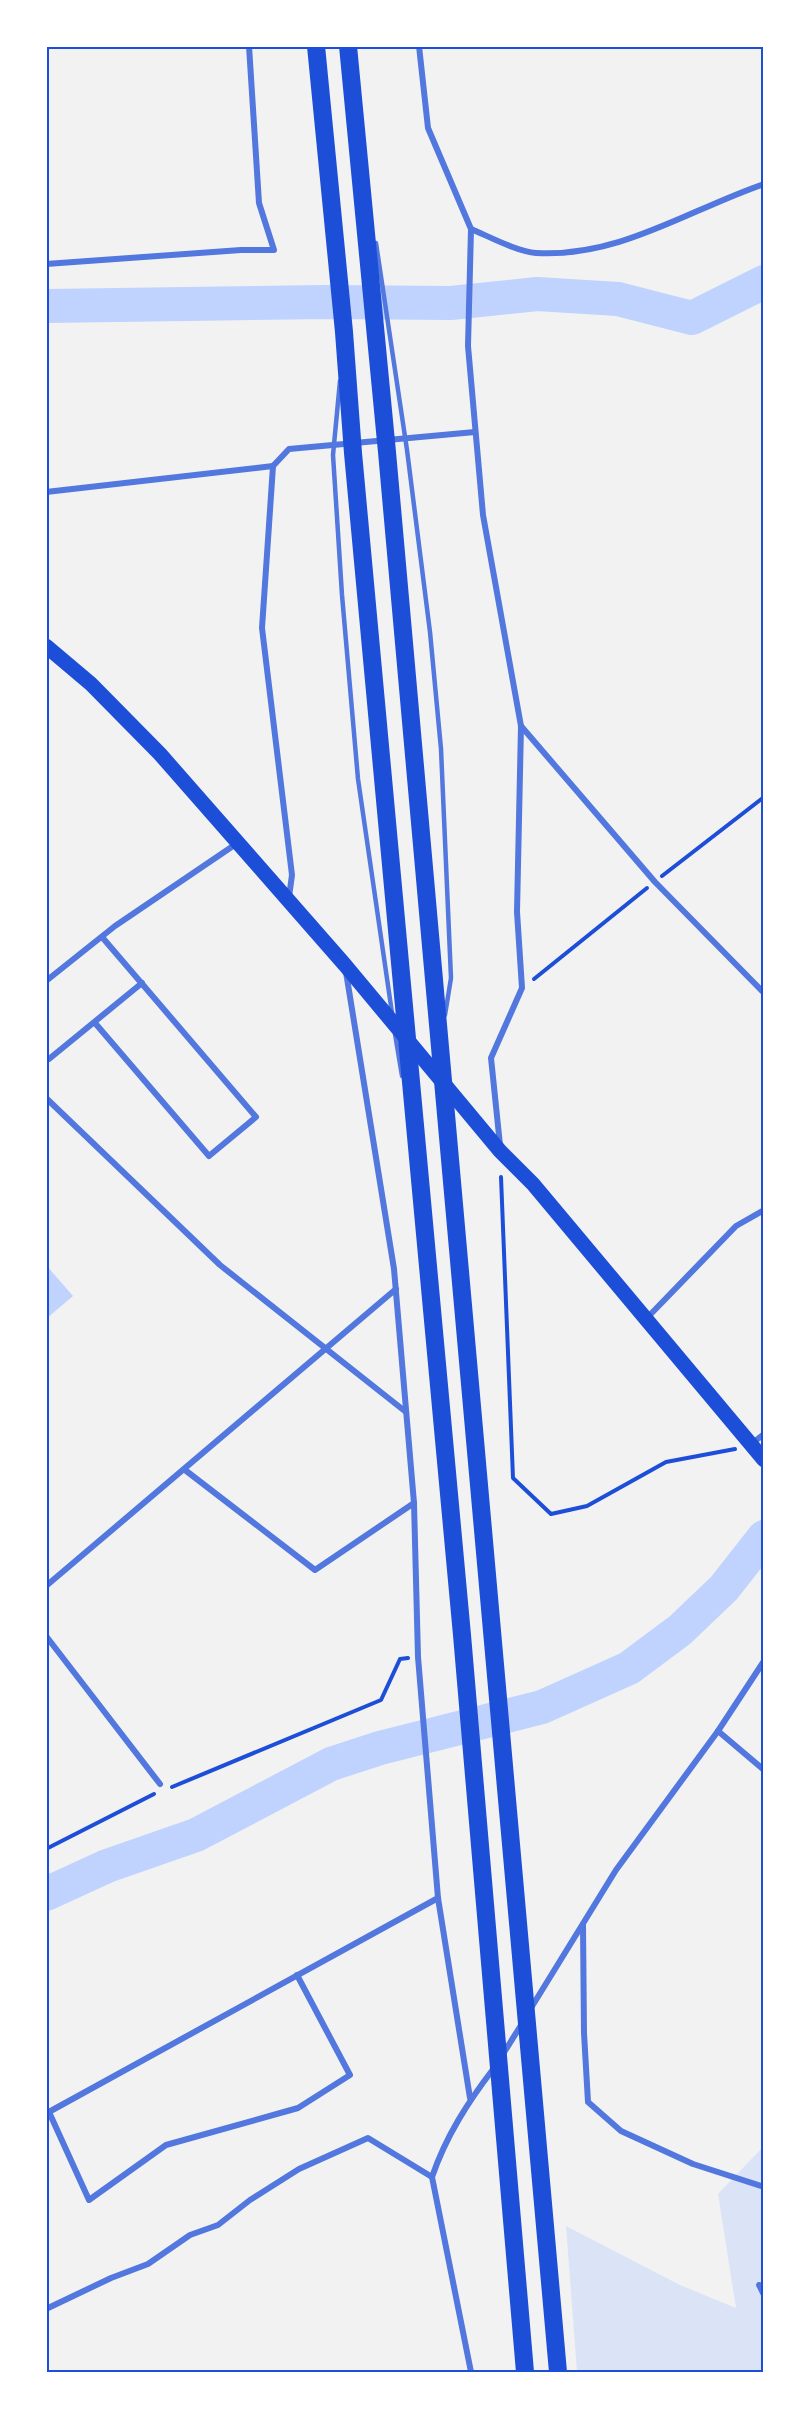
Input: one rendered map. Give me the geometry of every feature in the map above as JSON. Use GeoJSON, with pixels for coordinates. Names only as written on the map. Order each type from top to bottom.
{"type":"FeatureCollection","features":[{"type":"Feature","properties":{"kind":"highway"},"geometry":{"type":"LineString","coordinates":[[316,46],[344,332],[392,960],[418,1176],[462,1635],[525,2373]]}},
{"type":"Feature","properties":{"kind":"highway"},"geometry":{"type":"LineString","coordinates":[[348,46],[356,138],[373,248],[387,452],[558,2373]]}},
{"type":"Feature","properties":{"kind":"main road"},"geometry":{"type":"LineString","coordinates":[[46,646],[91,684],[160,754],[345,965],[500,1151],[534,1184],[756,1453]]}},
{"type":"Feature","properties":{"kind":"street"},"geometry":{"type":"LineString","coordinates":[[46,264],[241,250],[274,250],[259,203],[249,46]]}},
{"type":"Feature","properties":{"kind":"street"},"geometry":{"type":"LineString","coordinates":[[419,46],[428,128],[471,229],[468,254],[468,346],[483,515],[520,726],[517,912],[522,988],[491,1058],[500,1151]]}},
{"type":"Feature","properties":{"kind":"street"},"geometry":{"type":"LineString","coordinates":[[471,229],[533,253],[582,251],[643,235],[764,184]]}},
{"type":"Feature","properties":{"kind":"street"},"geometry":{"type":"LineString","coordinates":[[288,901],[292,875],[262,628],[273,466],[289,448],[475,432]]}},
{"type":"Feature","properties":{"kind":"street"},"geometry":{"type":"LineString","coordinates":[[46,492],[273,466]]}},
{"type":"Feature","properties":{"kind":"street"},"geometry":{"type":"LineString","coordinates":[[520,726],[654,882],[764,993]]}},
{"type":"Feature","properties":{"kind":"street"},"geometry":{"type":"LineString","coordinates":[[46,981],[102,937],[237,843]]}},
{"type":"Feature","properties":{"kind":"street"},"geometry":{"type":"LineString","coordinates":[[95,1023],[209,1156],[256,1117],[102,937]]}},
{"type":"Feature","properties":{"kind":"street"},"geometry":{"type":"LineString","coordinates":[[345,965],[396,1289],[414,1503],[418,1657],[438,1899],[470,2097]]}},
{"type":"Feature","properties":{"kind":"street"},"geometry":{"type":"LineString","coordinates":[[49,1059],[142,982]]}},
{"type":"Feature","properties":{"kind":"street"},"geometry":{"type":"LineString","coordinates":[[46,1098],[220,1266],[406,1412]]}},
{"type":"Feature","properties":{"kind":"street"},"geometry":{"type":"LineString","coordinates":[[646,1320],[736,1226],[764,1209]]}},
{"type":"Feature","properties":{"kind":"street"},"geometry":{"type":"LineString","coordinates":[[46,1586],[327,1350],[396,1289]]}},
{"type":"Feature","properties":{"kind":"street"},"geometry":{"type":"LineString","coordinates":[[756,1453],[764,1434]]}},
{"type":"Feature","properties":{"kind":"street"},"geometry":{"type":"LineString","coordinates":[[185,1470],[315,1570],[414,1503]]}},
{"type":"Feature","properties":{"kind":"street"},"geometry":{"type":"LineString","coordinates":[[46,1636],[160,1784]]}},
{"type":"Feature","properties":{"kind":"street"},"geometry":{"type":"LineString","coordinates":[[471,2373],[432,2177],[441,2150],[470,2097],[494,2069],[616,1870],[718,1731],[764,1661]]}},
{"type":"Feature","properties":{"kind":"street"},"geometry":{"type":"LineString","coordinates":[[718,1731],[764,1770]]}},
{"type":"Feature","properties":{"kind":"street"},"geometry":{"type":"LineString","coordinates":[[297,1975],[350,2075],[298,2108],[166,2145],[89,2200],[48,2113],[297,1975],[438,1899]]}},
{"type":"Feature","properties":{"kind":"street"},"geometry":{"type":"LineString","coordinates":[[583,1925],[584,2033],[588,2102],[621,2131],[693,2164],[764,2187]]}},
{"type":"Feature","properties":{"kind":"street"},"geometry":{"type":"LineString","coordinates":[[46,2308],[111,2278],[148,2264],[190,2235],[218,2225],[299,2169],[368,2138],[432,2177]]}},
{"type":"Feature","properties":{"kind":"street"},"geometry":{"type":"LineString","coordinates":[[764,2286],[759,2285],[764,2295]]}},
{"type":"Feature","properties":{"kind":"lane"},"geometry":{"type":"LineString","coordinates":[[356,138],[373,228]]}},
{"type":"Feature","properties":{"kind":"lane"},"geometry":{"type":"LineString","coordinates":[[373,248],[407,450],[430,632],[441,749],[451,978],[440,1044]]}},
{"type":"Feature","properties":{"kind":"lane"},"geometry":{"type":"LineString","coordinates":[[344,332],[333,454],[358,779],[392,960],[403,1084]]}},
{"type":"Feature","properties":{"kind":"lane"},"geometry":{"type":"LineString","coordinates":[[405,1096],[418,1176]]}},
{"type":"Feature","properties":{"kind":"path"},"geometry":{"type":"LineString","coordinates":[[522,988],[764,797]]}},
{"type":"Feature","properties":{"kind":"path"},"geometry":{"type":"LineString","coordinates":[[500,1151],[513,1478],[551,1514],[587,1506],[666,1462],[756,1453]]}},
{"type":"Feature","properties":{"kind":"path"},"geometry":{"type":"LineString","coordinates":[[46,1849],[152,1795],[381,1700],[400,1659],[418,1657]]}},
{"type":"Feature","properties":{"kind":"shaded area"},"geometry":{"type":"Polygon","coordinates":[[[763,2147],[763,2372],[577,2372],[566,2226],[680,2285],[736,2308],[718,2194],[763,2147]]]}},
{"type":"Feature","properties":{"kind":"water"},"geometry":{"type":"Polygon","coordinates":[[[46,1265],[73,1296],[47,1318],[46,1318],[46,1265]]]}},
{"type":"Feature","properties":{"kind":"waterway"},"geometry":{"type":"LineString","coordinates":[[46,306],[325,302],[451,303],[537,294],[618,299],[692,318],[764,282]]}},
{"type":"Feature","properties":{"kind":"waterway"},"geometry":{"type":"LineString","coordinates":[[46,1894],[107,1866],[196,1835],[331,1764],[380,1748],[542,1707],[629,1668],[680,1630],[724,1588],[764,1537]]}}]}
